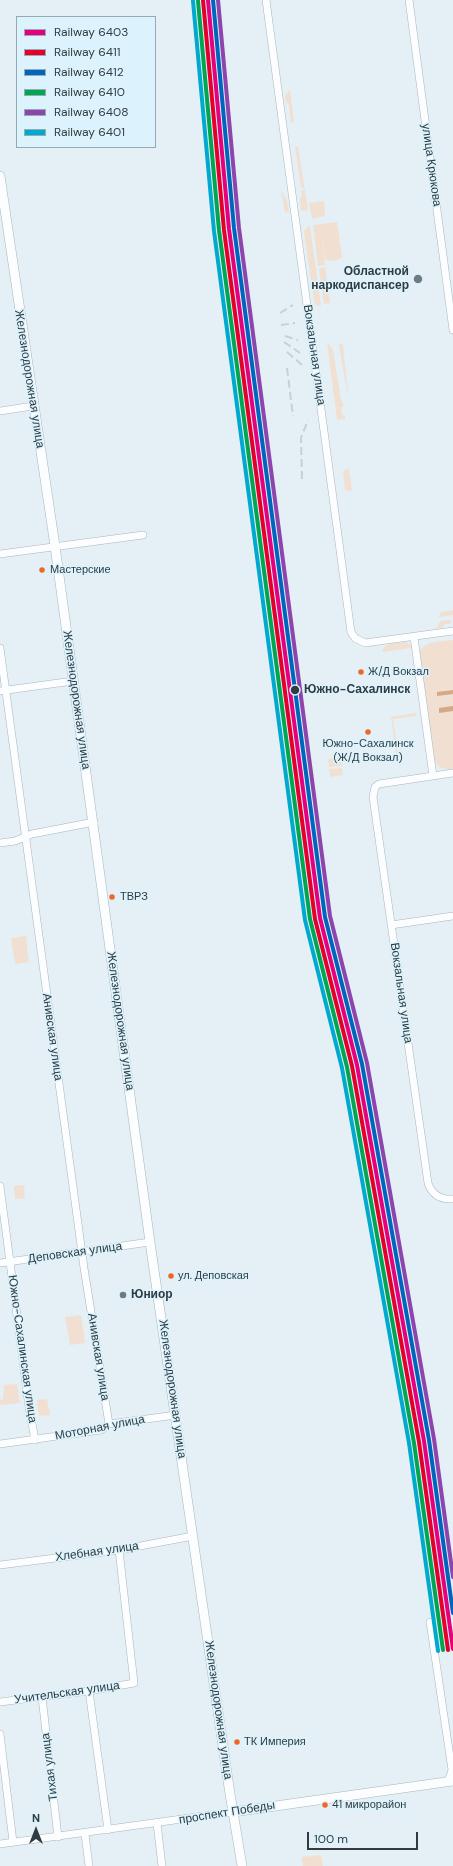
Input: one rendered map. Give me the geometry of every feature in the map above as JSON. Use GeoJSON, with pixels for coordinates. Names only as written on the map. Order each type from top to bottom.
{"type":"FeatureCollection","features":[{"type":"Feature","properties":{"kind":"main road","name":"Железнодорожная улица"},"geometry":{"type":"LineString","coordinates":[[0,176],[94,822],[150,1242],[242,1866]]}},
{"type":"Feature","properties":{"kind":"main road","name":"проспект Победы"},"geometry":{"type":"LineString","coordinates":[[233,1812],[450,1782]]}},
{"type":"Feature","properties":{"kind":"street","name":"Вокзальная улица"},"geometry":{"type":"LineString","coordinates":[[266,0],[349,624],[355,638],[365,642],[414,636]]}},
{"type":"Feature","properties":{"kind":"street","name":"улица Крюкова"},"geometry":{"type":"LineString","coordinates":[[409,0],[453,330]]}},
{"type":"Feature","properties":{"kind":"street"},"geometry":{"type":"LineString","coordinates":[[0,411],[33,406]]}},
{"type":"Feature","properties":{"kind":"street"},"geometry":{"type":"LineString","coordinates":[[0,554],[144,535]]}},
{"type":"Feature","properties":{"kind":"street"},"geometry":{"type":"LineString","coordinates":[[453,631],[414,636],[433,776],[453,773]]}},
{"type":"Feature","properties":{"kind":"street","name":"Анивская улица"},"geometry":{"type":"LineString","coordinates":[[0,648],[2,691],[82,1251],[109,1424]]}},
{"type":"Feature","properties":{"kind":"street"},"geometry":{"type":"LineString","coordinates":[[2,691],[73,681]]}},
{"type":"Feature","properties":{"kind":"street","name":"Вокзальная улица"},"geometry":{"type":"LineString","coordinates":[[433,776],[383,783],[375,787],[373,797],[428,1180],[430,1189],[436,1196],[442,1199],[453,1199]]}},
{"type":"Feature","properties":{"kind":"street"},"geometry":{"type":"LineString","coordinates":[[0,843],[24,838],[32,834],[94,822]]}},
{"type":"Feature","properties":{"kind":"street"},"geometry":{"type":"LineString","coordinates":[[391,925],[453,916]]}},
{"type":"Feature","properties":{"kind":"street","name":"Южно-Сахалинская улица"},"geometry":{"type":"LineString","coordinates":[[0,1186],[29,1407],[35,1440]]}},
{"type":"Feature","properties":{"kind":"street","name":"Деповская улица"},"geometry":{"type":"LineString","coordinates":[[0,1263],[150,1242]]}},
{"type":"Feature","properties":{"kind":"street","name":"Моторная улица"},"geometry":{"type":"LineString","coordinates":[[0,1444],[101,1430],[109,1424],[176,1415]]}},
{"type":"Feature","properties":{"kind":"street","name":"Хлебная улица"},"geometry":{"type":"LineString","coordinates":[[0,1565],[119,1550],[193,1536]]}},
{"type":"Feature","properties":{"kind":"street","name":"Учительская улица"},"geometry":{"type":"LineString","coordinates":[[0,1702],[89,1691],[134,1683],[119,1550]]}},
{"type":"Feature","properties":{"kind":"street"},"geometry":{"type":"LineString","coordinates":[[430,1622],[452,1770],[450,1782]]}},
{"type":"Feature","properties":{"kind":"street"},"geometry":{"type":"LineString","coordinates":[[89,1691],[108,1830]]}},
{"type":"Feature","properties":{"kind":"street","name":"Тихая улица"},"geometry":{"type":"LineString","coordinates":[[42,1697],[58,1837]]}},
{"type":"Feature","properties":{"kind":"street"},"geometry":{"type":"LineString","coordinates":[[0,1734],[13,1842]]}},
{"type":"Feature","properties":{"kind":"street","name":"проспект Победы"},"geometry":{"type":"LineString","coordinates":[[0,1844],[85,1834],[233,1812]]}},
{"type":"Feature","properties":{"kind":"street"},"geometry":{"type":"LineString","coordinates":[[157,1823],[162,1866]]}},
{"type":"Feature","properties":{"kind":"street"},"geometry":{"type":"LineString","coordinates":[[85,1834],[89,1866]]}},
{"type":"Feature","properties":{"kind":"shaded area"},"geometry":{"type":"Polygon","coordinates":[[[290,89],[294,122],[291,123],[289,105],[286,102],[285,96],[290,89]]]}},
{"type":"Feature","properties":{"kind":"shaded area"},"geometry":{"type":"Polygon","coordinates":[[[298,146],[308,210],[301,211],[301,191],[304,190],[304,188],[301,188],[295,147],[298,146]]]}},
{"type":"Feature","properties":{"kind":"shaded area"},"geometry":{"type":"Polygon","coordinates":[[[281,190],[287,201],[289,212],[285,213],[281,190]]]}},
{"type":"Feature","properties":{"kind":"shaded area"},"geometry":{"type":"Polygon","coordinates":[[[324,201],[325,216],[312,219],[309,203],[324,201]]]}},
{"type":"Feature","properties":{"kind":"shaded area"},"geometry":{"type":"Polygon","coordinates":[[[337,222],[342,257],[334,261],[325,259],[321,228],[325,265],[318,266],[313,225],[337,222]]]}},
{"type":"Feature","properties":{"kind":"shaded area"},"geometry":{"type":"Polygon","coordinates":[[[310,226],[321,306],[316,305],[314,301],[304,232],[306,228],[310,226]]]}},
{"type":"Feature","properties":{"kind":"shaded area"},"geometry":{"type":"Polygon","coordinates":[[[325,267],[330,303],[324,304],[319,269],[325,267]]]}},
{"type":"Feature","properties":{"kind":"shaded area"},"geometry":{"type":"Polygon","coordinates":[[[327,342],[333,350],[341,400],[344,406],[341,407],[342,415],[345,415],[345,419],[337,420],[327,342]]]}},
{"type":"Feature","properties":{"kind":"shaded area"},"geometry":{"type":"Polygon","coordinates":[[[341,343],[343,344],[348,394],[339,345],[341,343]]]}},
{"type":"Feature","properties":{"kind":"shaded area"},"geometry":{"type":"Polygon","coordinates":[[[346,469],[349,469],[352,491],[345,490],[343,472],[346,469]]]}},
{"type":"Feature","properties":{"kind":"shaded area"},"geometry":{"type":"Polygon","coordinates":[[[453,610],[453,615],[439,617],[441,612],[453,610]]]}},
{"type":"Feature","properties":{"kind":"shaded area"},"geometry":{"type":"Polygon","coordinates":[[[451,620],[451,624],[445,624],[442,628],[436,629],[440,621],[451,620]]]}},
{"type":"Feature","properties":{"kind":"shaded area"},"geometry":{"type":"Polygon","coordinates":[[[453,640],[453,769],[446,769],[441,768],[433,759],[418,656],[423,647],[427,644],[453,640]]]}},
{"type":"Feature","properties":{"kind":"shaded area"},"geometry":{"type":"Polygon","coordinates":[[[405,642],[410,644],[412,648],[382,652],[385,646],[405,642]]]}},
{"type":"Feature","properties":{"kind":"shaded area"},"geometry":{"type":"Polygon","coordinates":[[[453,690],[453,694],[437,696],[437,692],[453,690]]]}},
{"type":"Feature","properties":{"kind":"shaded area"},"geometry":{"type":"Polygon","coordinates":[[[453,706],[453,711],[439,713],[439,708],[453,706]]]}},
{"type":"Feature","properties":{"kind":"shaded area"},"geometry":{"type":"Polygon","coordinates":[[[415,713],[417,716],[393,719],[399,759],[397,760],[391,717],[415,713]]]}},
{"type":"Feature","properties":{"kind":"shaded area"},"geometry":{"type":"Polygon","coordinates":[[[341,757],[342,766],[329,767],[328,759],[341,757]]]}},
{"type":"Feature","properties":{"kind":"shaded area"},"geometry":{"type":"Polygon","coordinates":[[[342,768],[343,775],[330,777],[329,769],[342,768]]]}},
{"type":"Feature","properties":{"kind":"shaded area"},"geometry":{"type":"Polygon","coordinates":[[[26,936],[29,962],[15,964],[11,938],[26,936]]]}},
{"type":"Feature","properties":{"kind":"shaded area"},"geometry":{"type":"Polygon","coordinates":[[[24,1185],[25,1198],[15,1199],[14,1186],[24,1185]]]}},
{"type":"Feature","properties":{"kind":"shaded area"},"geometry":{"type":"Polygon","coordinates":[[[81,1315],[85,1343],[70,1345],[65,1317],[81,1315]]]}},
{"type":"Feature","properties":{"kind":"shaded area"},"geometry":{"type":"Polygon","coordinates":[[[17,1384],[20,1403],[0,1405],[0,1400],[3,1399],[4,1385],[17,1384]]]}},
{"type":"Feature","properties":{"kind":"shaded area"},"geometry":{"type":"Polygon","coordinates":[[[47,1399],[50,1415],[39,1416],[37,1400],[47,1399]]]}},
{"type":"Feature","properties":{"kind":"shaded area"},"geometry":{"type":"Polygon","coordinates":[[[321,1855],[323,1866],[303,1866],[301,1857],[321,1855]]]}},
{"type":"Feature","properties":{"kind":"railway"},"geometry":{"type":"LineString","coordinates":[[280,313],[293,305]]}},
{"type":"Feature","properties":{"kind":"railway"},"geometry":{"type":"LineString","coordinates":[[281,325],[295,323]]}},
{"type":"Feature","properties":{"kind":"railway"},"geometry":{"type":"LineString","coordinates":[[285,336],[298,340]]}},
{"type":"Feature","properties":{"kind":"railway"},"geometry":{"type":"LineString","coordinates":[[284,342],[300,353]]}},
{"type":"Feature","properties":{"kind":"railway"},"geometry":{"type":"LineString","coordinates":[[287,352],[302,365]]}},
{"type":"Feature","properties":{"kind":"railway"},"geometry":{"type":"LineString","coordinates":[[287,368],[293,416]]}},
{"type":"Feature","properties":{"kind":"railway"},"geometry":{"type":"LineString","coordinates":[[302,479],[301,438],[308,420]]}},
{"type":"Feature","properties":{"kind":"rail line","name":"6411"},"geometry":{"type":"LineString","coordinates":[[203,0],[224,230],[315,919],[352,1066],[419,1442],[448,1650]]}},
{"type":"Feature","properties":{"kind":"rail line","name":"6403"},"geometry":{"type":"LineString","coordinates":[[208,0],[229,229],[320,918],[357,1065],[424,1441],[453,1649]]}},
{"type":"Feature","properties":{"kind":"rail line","name":"6412"},"geometry":{"type":"LineString","coordinates":[[213,0],[234,228],[325,917],[362,1064],[429,1440],[453,1613]]}},
{"type":"Feature","properties":{"kind":"rail line","name":"6408"},"geometry":{"type":"LineString","coordinates":[[218,0],[239,228],[330,916],[367,1063],[434,1439],[453,1577]]}},
{"type":"Feature","properties":{"kind":"rail line","name":"6401"},"geometry":{"type":"LineString","coordinates":[[193,1],[214,231],[305,920],[342,1068],[409,1443],[438,1651]]}},
{"type":"Feature","properties":{"kind":"rail line","name":"6410"},"geometry":{"type":"LineString","coordinates":[[198,1],[219,230],[310,919],[347,1067],[414,1443],[443,1650]]}},
{"type":"Feature","properties":{"kind":"place","name":"Областной наркодиспансер"},"geometry":{"type":"Point","coordinates":[418,279]}},
{"type":"Feature","properties":{"kind":"place","name":"Мастерские"},"geometry":{"type":"Point","coordinates":[42,570]}},
{"type":"Feature","properties":{"kind":"place","name":"Ж/Д Вокзал"},"geometry":{"type":"Point","coordinates":[361,672]}},
{"type":"Feature","properties":{"kind":"place","name":"Южно-Сахалинск"},"geometry":{"type":"Point","coordinates":[295,690]}},
{"type":"Feature","properties":{"kind":"place","name":"Южно-Сахалинск (Ж/Д Вокзал)"},"geometry":{"type":"Point","coordinates":[368,732]}},
{"type":"Feature","properties":{"kind":"place","name":"ТВРЗ"},"geometry":{"type":"Point","coordinates":[112,897]}},
{"type":"Feature","properties":{"kind":"place","name":"ул. Деповская"},"geometry":{"type":"Point","coordinates":[171,1276]}},
{"type":"Feature","properties":{"kind":"place","name":"Юниор"},"geometry":{"type":"Point","coordinates":[123,1295]}},
{"type":"Feature","properties":{"kind":"place","name":"ТК Империя"},"geometry":{"type":"Point","coordinates":[237,1742]}},
{"type":"Feature","properties":{"kind":"place","name":"41 микрорайон"},"geometry":{"type":"Point","coordinates":[325,1805]}}]}
